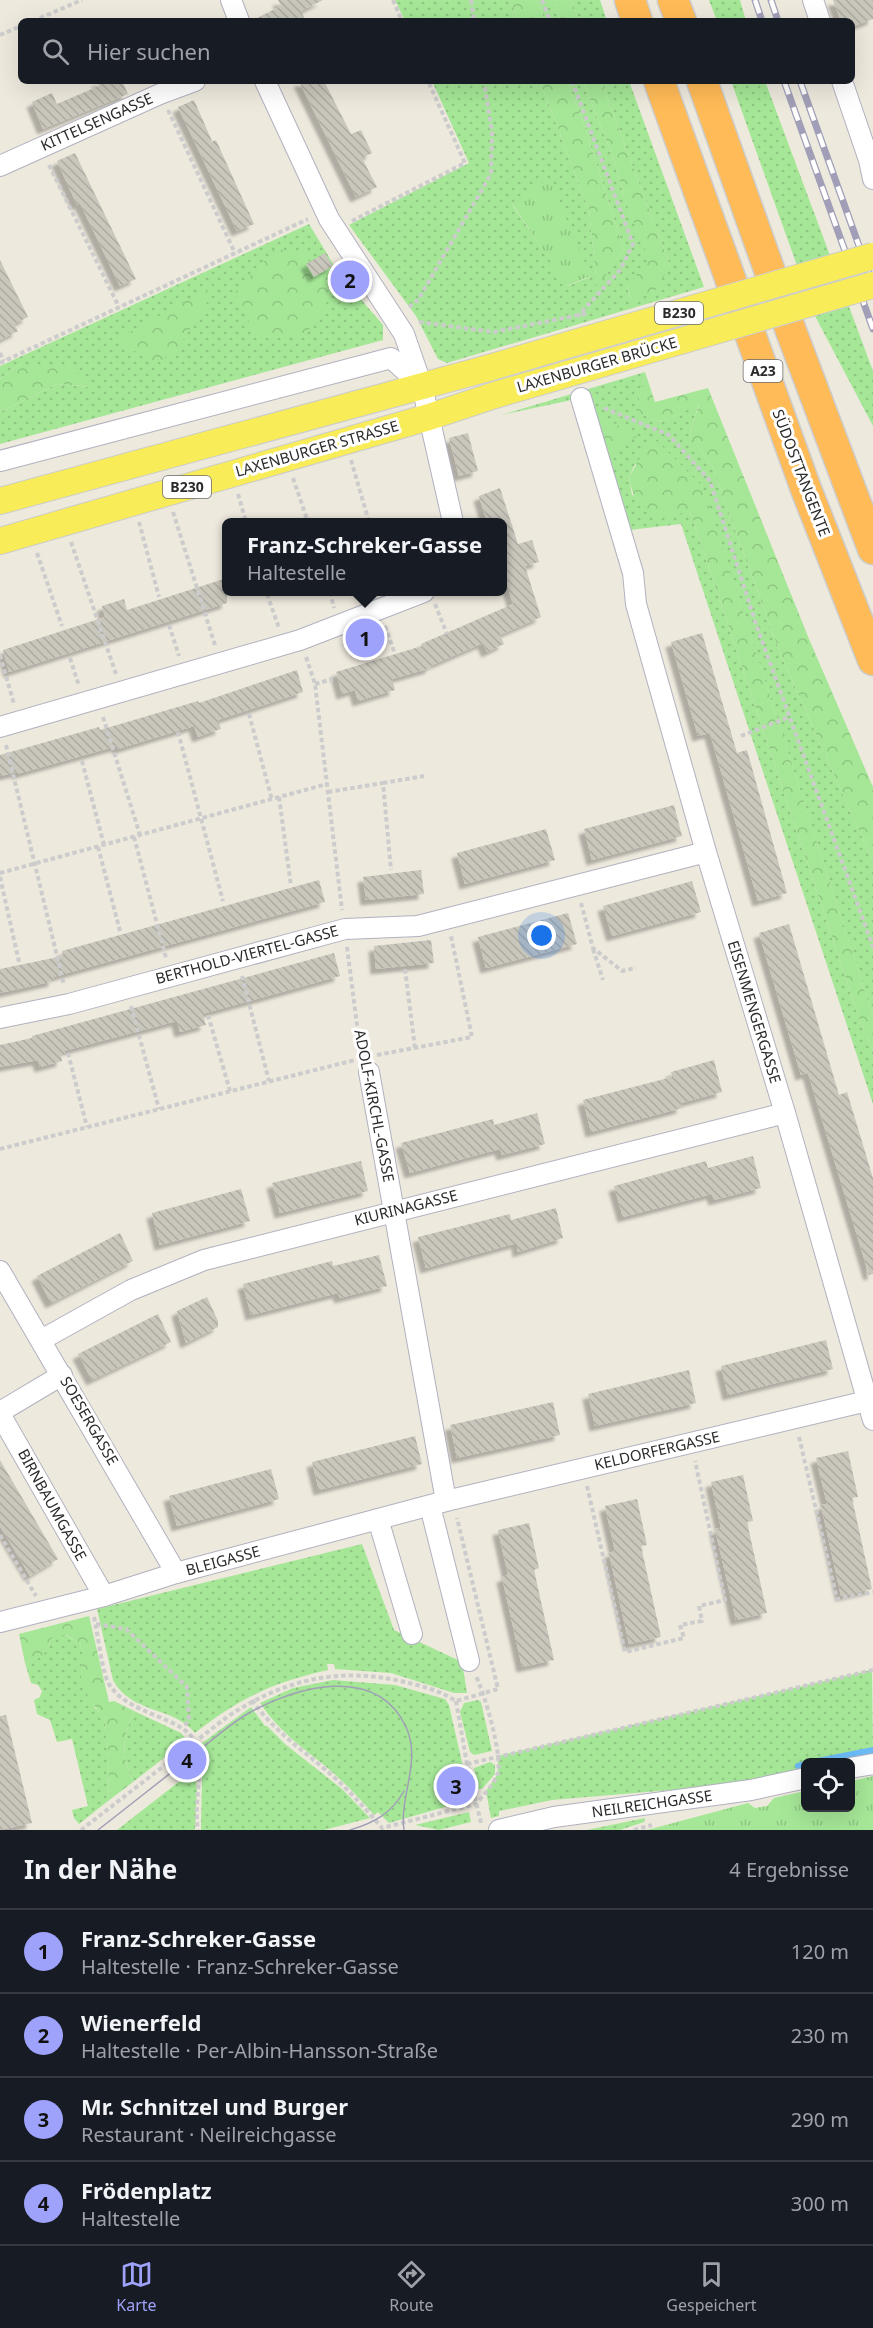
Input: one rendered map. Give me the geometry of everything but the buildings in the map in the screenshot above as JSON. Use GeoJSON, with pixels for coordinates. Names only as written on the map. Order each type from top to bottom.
{"type":"FeatureCollection","features":[{"type":"Feature","properties":{"kind":"highway"},"geometry":{"type":"LineString","coordinates":[[630,0],[636,18]]}},
{"type":"Feature","properties":{"kind":"highway"},"geometry":{"type":"LineString","coordinates":[[673,0],[680,18]]}},
{"type":"Feature","properties":{"kind":"highway","name":"SÜDOSTTANGENTE"},"geometry":{"type":"LineString","coordinates":[[660,84],[798,467],[873,660]]}},
{"type":"Feature","properties":{"kind":"highway","name":"A23"},"geometry":{"type":"LineString","coordinates":[[703,84],[791,331],[873,549]]}},
{"type":"Feature","properties":{"kind":"main road","name":"LAXENBURGER BRÜCKE"},"geometry":{"type":"LineString","coordinates":[[422,386],[873,256]]}},
{"type":"Feature","properties":{"kind":"main road","name":"LAXENBURGER BRÜCKE"},"geometry":{"type":"LineString","coordinates":[[495,395],[873,285]]}},
{"type":"Feature","properties":{"kind":"main road","name":"B230"},"geometry":{"type":"LineString","coordinates":[[0,501],[422,386]]}},
{"type":"Feature","properties":{"kind":"main road","name":"LAXENBURGER STRASSE"},"geometry":{"type":"LineString","coordinates":[[0,541],[429,417],[495,395]]}},
{"type":"Feature","properties":{"kind":"street"},"geometry":{"type":"LineString","coordinates":[[231,0],[238,18]]}},
{"type":"Feature","properties":{"kind":"street"},"geometry":{"type":"LineString","coordinates":[[813,0],[819,18]]}},
{"type":"Feature","properties":{"kind":"street","name":"KITTELSENGASSE"},"geometry":{"type":"LineString","coordinates":[[0,166],[187,84]]}},
{"type":"Feature","properties":{"kind":"street"},"geometry":{"type":"LineString","coordinates":[[266,84],[325,211],[400,315],[404,334],[422,386],[452,518]]}},
{"type":"Feature","properties":{"kind":"street"},"geometry":{"type":"LineString","coordinates":[[843,84],[869,160],[873,179]]}},
{"type":"Feature","properties":{"kind":"street"},"geometry":{"type":"LineString","coordinates":[[0,461],[391,358],[422,386]]}},
{"type":"Feature","properties":{"kind":"street","name":"EISENMENGERGASSE"},"geometry":{"type":"LineString","coordinates":[[581,398],[633,573],[636,604],[706,852],[785,1113],[873,1420]]}},
{"type":"Feature","properties":{"kind":"street"},"geometry":{"type":"LineString","coordinates":[[7,725],[292,642],[380,609],[429,597]]}},
{"type":"Feature","properties":{"kind":"street","name":"BERTHOLD-VIERTEL-GASSE"},"geometry":{"type":"LineString","coordinates":[[0,1018],[69,1004],[345,929],[418,926],[706,852]]}},
{"type":"Feature","properties":{"kind":"street","name":"ADOLF-KIRCHL-GASSE"},"geometry":{"type":"LineString","coordinates":[[365,1065],[395,1211],[438,1503],[469,1661]]}},
{"type":"Feature","properties":{"kind":"street","name":"KIURINAGASSE"},"geometry":{"type":"LineString","coordinates":[[41,1340],[131,1290],[204,1260],[785,1113]]}},
{"type":"Feature","properties":{"kind":"street","name":"SOESERGASSE"},"geometry":{"type":"LineString","coordinates":[[0,1271],[176,1573]]}},
{"type":"Feature","properties":{"kind":"street","name":"BIRNBAUMGASSE"},"geometry":{"type":"LineString","coordinates":[[62,1375],[2,1421],[97,1598]]}},
{"type":"Feature","properties":{"kind":"street","name":"KELDORFERGASSE"},"geometry":{"type":"LineString","coordinates":[[438,1503],[867,1401]]}},
{"type":"Feature","properties":{"kind":"street","name":"BLEIGASSE"},"geometry":{"type":"LineString","coordinates":[[0,1622],[97,1598],[176,1573],[438,1503]]}},
{"type":"Feature","properties":{"kind":"street"},"geometry":{"type":"LineString","coordinates":[[378,1519],[412,1634]]}},
{"type":"Feature","properties":{"kind":"street"},"geometry":{"type":"LineString","coordinates":[[855,1767],[873,1764]]}},
{"type":"Feature","properties":{"kind":"street","name":"NEILREICHGASSE"},"geometry":{"type":"LineString","coordinates":[[499,1830],[554,1817],[751,1790],[801,1779]]}},
{"type":"Feature","properties":{"kind":"path"},"geometry":{"type":"LineString","coordinates":[[40,18],[82,0]]}},
{"type":"Feature","properties":{"kind":"path"},"geometry":{"type":"LineString","coordinates":[[393,0],[401,18]]}},
{"type":"Feature","properties":{"kind":"path"},"geometry":{"type":"LineString","coordinates":[[471,0],[474,18]]}},
{"type":"Feature","properties":{"kind":"path"},"geometry":{"type":"LineString","coordinates":[[542,0],[549,18]]}},
{"type":"Feature","properties":{"kind":"path"},"geometry":{"type":"LineString","coordinates":[[0,35],[18,27]]}},
{"type":"Feature","properties":{"kind":"path"},"geometry":{"type":"LineString","coordinates":[[348,224],[465,163],[429,84]]}},
{"type":"Feature","properties":{"kind":"path"},"geometry":{"type":"LineString","coordinates":[[400,315],[418,300],[491,174],[492,132],[484,84]]}},
{"type":"Feature","properties":{"kind":"path"},"geometry":{"type":"LineString","coordinates":[[573,84],[633,244],[620,270],[578,316]]}},
{"type":"Feature","properties":{"kind":"path"},"geometry":{"type":"LineString","coordinates":[[160,94],[236,253]]}},
{"type":"Feature","properties":{"kind":"path"},"geometry":{"type":"LineString","coordinates":[[41,147],[119,306]]}},
{"type":"Feature","properties":{"kind":"path"},"geometry":{"type":"LineString","coordinates":[[0,353],[2,362],[325,211]]}},
{"type":"Feature","properties":{"kind":"path"},"geometry":{"type":"LineString","coordinates":[[400,315],[494,332],[598,311]]}},
{"type":"Feature","properties":{"kind":"path"},"geometry":{"type":"LineString","coordinates":[[581,398],[669,435],[710,480],[757,627],[873,947]]}},
{"type":"Feature","properties":{"kind":"path"},"geometry":{"type":"LineString","coordinates":[[351,460],[368,518]]}},
{"type":"Feature","properties":{"kind":"path"},"geometry":{"type":"LineString","coordinates":[[292,477],[307,518]]}},
{"type":"Feature","properties":{"kind":"path"},"geometry":{"type":"LineString","coordinates":[[237,492],[245,518]]}},
{"type":"Feature","properties":{"kind":"path"},"geometry":{"type":"LineString","coordinates":[[173,510],[220,663]]}},
{"type":"Feature","properties":{"kind":"path"},"geometry":{"type":"LineString","coordinates":[[139,520],[159,597]]}},
{"type":"Feature","properties":{"kind":"path"},"geometry":{"type":"LineString","coordinates":[[70,539],[122,692]]}},
{"type":"Feature","properties":{"kind":"path"},"geometry":{"type":"LineString","coordinates":[[36,549],[62,626]]}},
{"type":"Feature","properties":{"kind":"path","name":"ADOLF-KIRCHL-GASSE"},"geometry":{"type":"LineString","coordinates":[[268,596],[315,684],[345,929],[365,1065]]}},
{"type":"Feature","properties":{"kind":"path"},"geometry":{"type":"LineString","coordinates":[[429,597],[447,634]]}},
{"type":"Feature","properties":{"kind":"path"},"geometry":{"type":"LineString","coordinates":[[380,609],[395,654]]}},
{"type":"Feature","properties":{"kind":"path"},"geometry":{"type":"LineString","coordinates":[[169,625],[185,673]]}},
{"type":"Feature","properties":{"kind":"path"},"geometry":{"type":"LineString","coordinates":[[0,655],[7,725],[34,864],[69,1004]]}},
{"type":"Feature","properties":{"kind":"path"},"geometry":{"type":"LineString","coordinates":[[70,658],[91,701],[140,835]]}},
{"type":"Feature","properties":{"kind":"path"},"geometry":{"type":"LineString","coordinates":[[315,684],[333,679]]}},
{"type":"Feature","properties":{"kind":"path"},"geometry":{"type":"LineString","coordinates":[[249,714],[272,800]]}},
{"type":"Feature","properties":{"kind":"path"},"geometry":{"type":"LineString","coordinates":[[741,736],[789,717]]}},
{"type":"Feature","properties":{"kind":"path"},"geometry":{"type":"LineString","coordinates":[[178,732],[223,901]]}},
{"type":"Feature","properties":{"kind":"path"},"geometry":{"type":"LineString","coordinates":[[82,761],[104,845]]}},
{"type":"Feature","properties":{"kind":"path"},"geometry":{"type":"LineString","coordinates":[[328,792],[424,776]]}},
{"type":"Feature","properties":{"kind":"path"},"geometry":{"type":"LineString","coordinates":[[383,783],[392,870]]}},
{"type":"Feature","properties":{"kind":"path"},"geometry":{"type":"LineString","coordinates":[[19,962],[0,875],[327,784]]}},
{"type":"Feature","properties":{"kind":"path"},"geometry":{"type":"LineString","coordinates":[[279,797],[291,886]]}},
{"type":"Feature","properties":{"kind":"path"},"geometry":{"type":"LineString","coordinates":[[134,837],[171,976]]}},
{"type":"Feature","properties":{"kind":"path"},"geometry":{"type":"LineString","coordinates":[[98,847],[120,931]]}},
{"type":"Feature","properties":{"kind":"path"},"geometry":{"type":"LineString","coordinates":[[576,885],[603,980]]}},
{"type":"Feature","properties":{"kind":"path"},"geometry":{"type":"LineString","coordinates":[[0,1149],[269,1081],[365,1065],[415,1048],[472,1037],[447,918]]}},
{"type":"Feature","properties":{"kind":"path"},"geometry":{"type":"LineString","coordinates":[[593,948],[622,971],[636,968]]}},
{"type":"Feature","properties":{"kind":"path"},"geometry":{"type":"LineString","coordinates":[[237,958],[269,1081]]}},
{"type":"Feature","properties":{"kind":"path"},"geometry":{"type":"LineString","coordinates":[[405,969],[415,1048]]}},
{"type":"Feature","properties":{"kind":"path"},"geometry":{"type":"LineString","coordinates":[[126,988],[159,1109]]}},
{"type":"Feature","properties":{"kind":"path"},"geometry":{"type":"LineString","coordinates":[[208,1016],[230,1091]]}},
{"type":"Feature","properties":{"kind":"path"},"geometry":{"type":"LineString","coordinates":[[68,1053],[87,1127]]}},
{"type":"Feature","properties":{"kind":"path"},"geometry":{"type":"LineString","coordinates":[[795,1418],[837,1599],[873,1592]]}},
{"type":"Feature","properties":{"kind":"path"},"geometry":{"type":"LineString","coordinates":[[583,1468],[625,1652],[684,1638],[680,1625],[702,1621],[699,1606],[725,1600],[691,1443]]}},
{"type":"Feature","properties":{"kind":"path"},"geometry":{"type":"LineString","coordinates":[[81,1830],[195,1741],[252,1700],[288,1686],[342,1674],[381,1676],[422,1686],[456,1701],[498,1689],[456,1517],[438,1503]]}},
{"type":"Feature","properties":{"kind":"path"},"geometry":{"type":"LineString","coordinates":[[0,1536],[45,1612]]}},
{"type":"Feature","properties":{"kind":"path"},"geometry":{"type":"LineString","coordinates":[[97,1598],[96,1624],[108,1680],[122,1700],[183,1728],[195,1741],[199,1788],[198,1830]]}},
{"type":"Feature","properties":{"kind":"path"},"geometry":{"type":"LineString","coordinates":[[96,1624],[126,1629],[187,1687],[189,1720],[183,1728]]}},
{"type":"Feature","properties":{"kind":"path"},"geometry":{"type":"LineString","coordinates":[[252,1700],[265,1719],[294,1747],[326,1771],[358,1801],[380,1829],[476,1804],[498,1774],[498,1756],[484,1694],[469,1661]]}},
{"type":"Feature","properties":{"kind":"path"},"geometry":{"type":"LineString","coordinates":[[467,1764],[873,1670]]}},
{"type":"Feature","properties":{"kind":"path"},"geometry":{"type":"LineString","coordinates":[[456,1701],[467,1764],[483,1830]]}},
{"type":"Feature","properties":{"kind":"path"},"geometry":{"type":"LineString","coordinates":[[192,1765],[198,1761]]}},
{"type":"Feature","properties":{"kind":"green space"},"geometry":{"type":"Polygon","coordinates":[[[395,0],[510,0],[517,18],[404,18],[395,0]]]}},
{"type":"Feature","properties":{"kind":"green space"},"geometry":{"type":"Polygon","coordinates":[[[510,0],[537,0],[544,18],[517,18],[510,0]]]}},
{"type":"Feature","properties":{"kind":"green space"},"geometry":{"type":"Polygon","coordinates":[[[537,0],[553,0],[560,18],[544,18],[537,0]]]}},
{"type":"Feature","properties":{"kind":"green space"},"geometry":{"type":"Polygon","coordinates":[[[553,0],[571,0],[578,18],[560,18],[553,0]]]}},
{"type":"Feature","properties":{"kind":"green space"},"geometry":{"type":"Polygon","coordinates":[[[571,0],[600,0],[606,18],[578,18],[571,0]]]}},
{"type":"Feature","properties":{"kind":"green space"},"geometry":{"type":"Polygon","coordinates":[[[709,0],[740,0],[745,18],[716,18],[709,0]]]}},
{"type":"Feature","properties":{"kind":"green space"},"geometry":{"type":"Polygon","coordinates":[[[433,84],[541,84],[589,210],[597,286],[624,250],[584,125],[568,84],[584,84],[614,160],[624,197],[650,260],[627,287],[631,299],[670,266],[602,84],[630,84],[704,287],[447,363],[438,359],[416,316],[349,225],[469,163],[433,84]],[[512,204],[567,286],[590,277],[512,204]]]}},
{"type":"Feature","properties":{"kind":"green space"},"geometry":{"type":"Polygon","coordinates":[[[541,84],[568,84],[584,125],[624,250],[597,287],[589,210],[541,84]]]}},
{"type":"Feature","properties":{"kind":"green space"},"geometry":{"type":"Polygon","coordinates":[[[584,84],[602,84],[670,266],[654,293],[631,299],[627,286],[649,260],[624,197],[614,160],[584,84]]]}},
{"type":"Feature","properties":{"kind":"green space"},"geometry":{"type":"Polygon","coordinates":[[[732,84],[766,84],[873,371],[873,426],[815,316],[732,84]]]}},
{"type":"Feature","properties":{"kind":"green space"},"geometry":{"type":"Polygon","coordinates":[[[549,178],[591,276],[566,286],[512,203],[549,178]]]}},
{"type":"Feature","properties":{"kind":"green space"},"geometry":{"type":"Polygon","coordinates":[[[309,224],[340,275],[383,325],[383,340],[0,444],[0,412],[57,384],[91,387],[19,365],[0,379],[0,366],[309,224]]]}},
{"type":"Feature","properties":{"kind":"green space"},"geometry":{"type":"Polygon","coordinates":[[[275,249],[303,252],[331,296],[306,334],[258,339],[234,293],[275,249]]]}},
{"type":"Feature","properties":{"kind":"green space"},"geometry":{"type":"Polygon","coordinates":[[[220,282],[178,348],[155,365],[117,339],[220,282]]]}},
{"type":"Feature","properties":{"kind":"green space"},"geometry":{"type":"Polygon","coordinates":[[[19,365],[72,367],[92,387],[57,384],[0,412],[0,379],[19,365]]]}},
{"type":"Feature","properties":{"kind":"green space"},"geometry":{"type":"Polygon","coordinates":[[[645,372],[637,412],[661,422],[699,404],[689,435],[712,466],[780,653],[873,862],[873,1017],[712,516],[635,464],[629,477],[632,495],[690,511],[861,1024],[873,1050],[873,1104],[681,524],[621,531],[581,398],[501,415],[645,372]]]}},
{"type":"Feature","properties":{"kind":"green space"},"geometry":{"type":"Polygon","coordinates":[[[645,372],[655,402],[708,388],[809,639],[873,787],[873,862],[780,653],[712,466],[689,435],[699,405],[661,422],[636,412],[645,372]]]}},
{"type":"Feature","properties":{"kind":"green space"},"geometry":{"type":"Polygon","coordinates":[[[595,414],[638,435],[609,459],[595,414]]]}},
{"type":"Feature","properties":{"kind":"green space"},"geometry":{"type":"Polygon","coordinates":[[[657,441],[702,486],[873,1017],[873,1050],[861,1024],[690,511],[662,517],[654,516],[638,504],[632,491],[629,477],[647,446],[657,441]]]}},
{"type":"Feature","properties":{"kind":"green space"},"geometry":{"type":"Polygon","coordinates":[[[362,1544],[394,1630],[462,1662],[467,1693],[454,1693],[391,1673],[335,1669],[334,1664],[327,1664],[328,1670],[290,1680],[257,1693],[227,1710],[195,1733],[175,1718],[130,1699],[113,1680],[97,1609],[362,1544]]]}},
{"type":"Feature","properties":{"kind":"green space"},"geometry":{"type":"Polygon","coordinates":[[[89,1616],[109,1702],[114,1701],[134,1711],[124,1746],[126,1763],[133,1782],[108,1801],[109,1758],[104,1716],[94,1706],[84,1687],[80,1643],[66,1635],[54,1636],[43,1655],[25,1663],[19,1634],[89,1616]]]}},
{"type":"Feature","properties":{"kind":"green space"},"geometry":{"type":"Polygon","coordinates":[[[54,1635],[65,1635],[80,1643],[83,1654],[81,1667],[95,1708],[104,1715],[109,1758],[108,1801],[79,1824],[72,1810],[88,1806],[72,1739],[57,1742],[50,1720],[37,1714],[34,1700],[40,1697],[42,1691],[38,1685],[31,1683],[25,1663],[43,1655],[54,1635]]]}},
{"type":"Feature","properties":{"kind":"green space"},"geometry":{"type":"Polygon","coordinates":[[[872,1670],[873,1754],[854,1758],[801,1758],[801,1770],[718,1786],[552,1800],[499,1811],[499,1816],[491,1818],[486,1791],[498,1774],[498,1756],[872,1670]]]}},
{"type":"Feature","properties":{"kind":"green space"},"geometry":{"type":"Polygon","coordinates":[[[333,1680],[395,1685],[445,1699],[449,1705],[464,1771],[446,1775],[444,1781],[447,1796],[468,1792],[466,1801],[389,1823],[378,1812],[374,1815],[337,1777],[289,1736],[260,1703],[293,1688],[333,1680]]]}},
{"type":"Feature","properties":{"kind":"green space"},"geometry":{"type":"Polygon","coordinates":[[[478,1700],[481,1702],[492,1751],[474,1755],[470,1752],[460,1712],[464,1703],[478,1700]]]}},
{"type":"Feature","properties":{"kind":"green space"},"geometry":{"type":"Polygon","coordinates":[[[251,1707],[265,1726],[342,1789],[370,1818],[324,1830],[201,1830],[202,1777],[198,1746],[251,1707]]]}},
{"type":"Feature","properties":{"kind":"green space"},"geometry":{"type":"Polygon","coordinates":[[[134,1711],[181,1733],[187,1740],[133,1782],[126,1763],[125,1738],[134,1711]]]}},
{"type":"Feature","properties":{"kind":"green space"},"geometry":{"type":"Polygon","coordinates":[[[490,1762],[495,1765],[495,1774],[482,1789],[478,1789],[474,1768],[490,1762]]]}},
{"type":"Feature","properties":{"kind":"green space"},"geometry":{"type":"Polygon","coordinates":[[[194,1770],[197,1788],[195,1830],[117,1830],[194,1770]]]}},
{"type":"Feature","properties":{"kind":"green space"},"geometry":{"type":"Polygon","coordinates":[[[873,1776],[873,1830],[647,1830],[748,1803],[755,1808],[767,1806],[774,1798],[801,1792],[801,1812],[855,1812],[855,1780],[873,1776]]]}},
{"type":"Feature","properties":{"kind":"green space"},"geometry":{"type":"Polygon","coordinates":[[[469,1812],[471,1822],[439,1830],[415,1825],[469,1812]]]}},
{"type":"Feature","properties":{"kind":"green space"},"geometry":{"type":"Polygon","coordinates":[[[645,1818],[644,1822],[620,1830],[587,1830],[645,1818]]]}},
{"type":"Feature","properties":{"kind":"waterway"},"geometry":{"type":"LineString","coordinates":[[833,1758],[873,1750]]}},
{"type":"Feature","properties":{"kind":"tram line"},"geometry":{"type":"LineString","coordinates":[[98,1830],[226,1728],[249,1713],[289,1695],[334,1686],[356,1688],[376,1694],[393,1707],[406,1727],[412,1753],[404,1804],[404,1830]]}},
{"type":"Feature","properties":{"kind":"tram line"},"geometry":{"type":"LineString","coordinates":[[350,1830],[382,1816],[404,1791]]}},
{"type":"Feature","properties":{"kind":"railway"},"geometry":{"type":"LineString","coordinates":[[755,0],[761,18]]}},
{"type":"Feature","properties":{"kind":"railway"},"geometry":{"type":"LineString","coordinates":[[771,0],[777,18]]}},
{"type":"Feature","properties":{"kind":"railway"},"geometry":{"type":"LineString","coordinates":[[785,84],[873,329]]}},
{"type":"Feature","properties":{"kind":"railway"},"geometry":{"type":"LineString","coordinates":[[801,84],[873,285]]}},
{"type":"Feature","properties":{"kind":"place","name":"Wienerfeld"},"geometry":{"type":"Point","coordinates":[350,280]}},
{"type":"Feature","properties":{"kind":"place","name":"Franz-Schreker-Gasse"},"geometry":{"type":"Point","coordinates":[365,638]}},
{"type":"Feature","properties":{"kind":"place","name":"Frödenplatz"},"geometry":{"type":"Point","coordinates":[187,1760]}},
{"type":"Feature","properties":{"kind":"place","name":"Mr. Schnitzel und Burger"},"geometry":{"type":"Point","coordinates":[456,1786]}}]}
